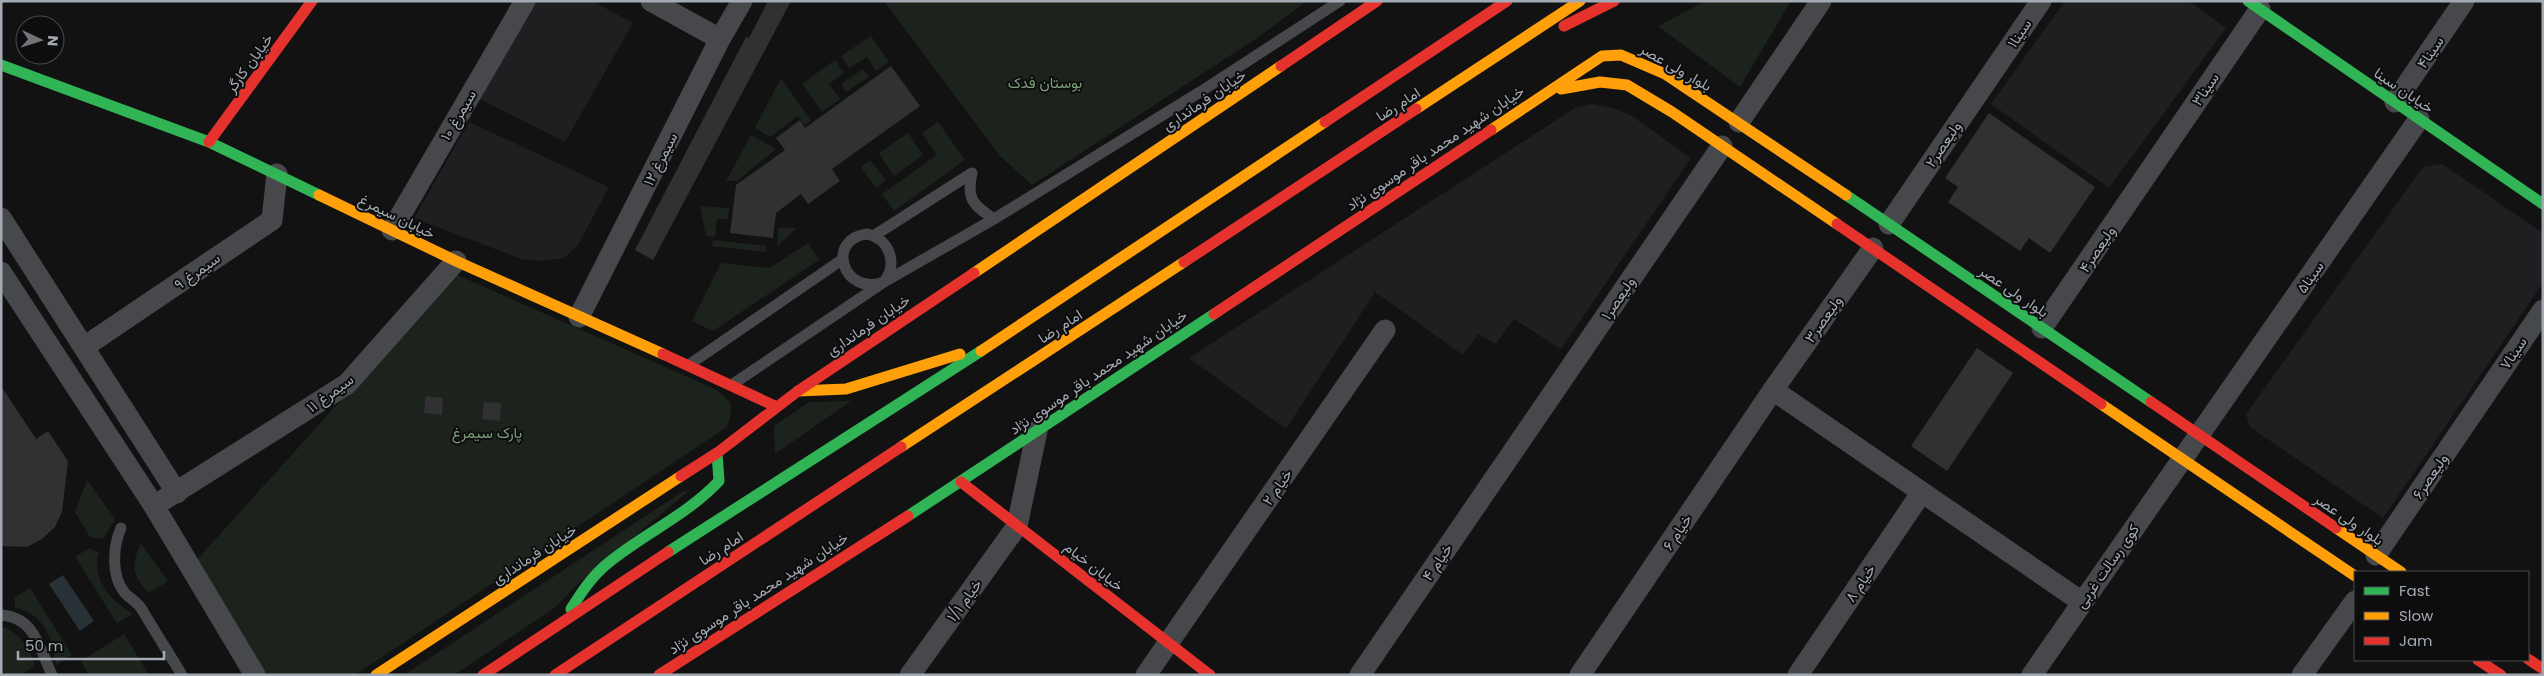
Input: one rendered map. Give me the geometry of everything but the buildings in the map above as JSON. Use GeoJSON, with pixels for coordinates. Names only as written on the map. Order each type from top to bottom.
{"type":"FeatureCollection","features":[{"type":"Feature","properties":{"kind":"main road","name":"خیابان کارگر"},"geometry":{"type":"LineString","coordinates":[[209,142],[312,1]]}},
{"type":"Feature","properties":{"kind":"main road"},"geometry":{"type":"LineString","coordinates":[[1457,34],[1498,1]]}},
{"type":"Feature","properties":{"kind":"main road","name":"امام رضا"},"geometry":{"type":"LineString","coordinates":[[483,675],[758,492],[990,345],[1507,1]]}},
{"type":"Feature","properties":{"kind":"main road","name":"امام رضا"},"geometry":{"type":"LineString","coordinates":[[555,675],[1580,1]]}},
{"type":"Feature","properties":{"kind":"main road"},"geometry":{"type":"LineString","coordinates":[[1482,67],[1614,1]]}},
{"type":"Feature","properties":{"kind":"main road","name":"خیابان فرمانداری"},"geometry":{"type":"LineString","coordinates":[[376,675],[717,453],[775,406],[1376,2]]}},
{"type":"Feature","properties":{"kind":"main road","name":"خیابان سینا"},"geometry":{"type":"LineString","coordinates":[[2254,5],[2543,204]]}},
{"type":"Feature","properties":{"kind":"main road","name":"بلوار ولی عصر"},"geometry":{"type":"LineString","coordinates":[[1550,90],[1602,56],[1619,54],[1635,59],[1669,78],[1730,134],[1873,248],[2354,575]]}},
{"type":"Feature","properties":{"kind":"main road","name":"خیابان سیمرغ"},"geometry":{"type":"LineString","coordinates":[[1,65],[209,142],[456,261],[775,406]]}},
{"type":"Feature","properties":{"kind":"main road","name":"بلوار ولی عصر"},"geometry":{"type":"LineString","coordinates":[[1550,90],[1600,82],[1628,85],[1730,134],[1889,224],[2400,571]]}},
{"type":"Feature","properties":{"kind":"main road","name":"خیابان شهید محمد باقر موسوی نژاد"},"geometry":{"type":"LineString","coordinates":[[659,675],[961,482],[1550,90]]}},
{"type":"Feature","properties":{"kind":"main road"},"geometry":{"type":"LineString","coordinates":[[798,391],[846,389],[990,345]]}},
{"type":"Feature","properties":{"kind":"main road"},"geometry":{"type":"LineString","coordinates":[[564,621],[590,582],[608,564],[706,497],[719,481],[717,453]]}},
{"type":"Feature","properties":{"kind":"main road","name":"خیابان خیام"},"geometry":{"type":"LineString","coordinates":[[961,482],[1210,675]]}},
{"type":"Feature","properties":{"kind":"main road"},"geometry":{"type":"LineString","coordinates":[[2529,660],[2543,669]]}},
{"type":"Feature","properties":{"kind":"main road"},"geometry":{"type":"LineString","coordinates":[[2479,661],[2500,675]]}},
{"type":"Feature","properties":{"kind":"street","name":"سیمرغ ۱۰"},"geometry":{"type":"LineString","coordinates":[[392,230],[525,1]]}},
{"type":"Feature","properties":{"kind":"street"},"geometry":{"type":"LineString","coordinates":[[652,1],[720,40]]}},
{"type":"Feature","properties":{"kind":"street","name":"سیمرغ ۱۲"},"geometry":{"type":"LineString","coordinates":[[580,317],[720,40],[742,1]]}},
{"type":"Feature","properties":{"kind":"street","name":"ولیعصر۱"},"geometry":{"type":"LineString","coordinates":[[1514,450],[1821,1]]}},
{"type":"Feature","properties":{"kind":"street","name":"سینا۱"},"geometry":{"type":"LineString","coordinates":[[1998,64],[2041,1]]}},
{"type":"Feature","properties":{"kind":"street","name":"سینا۴"},"geometry":{"type":"LineString","coordinates":[[2395,102],[2464,1]]}},
{"type":"Feature","properties":{"kind":"street","name":"سینا۳"},"geometry":{"type":"LineString","coordinates":[[2151,169],[2254,5]]}},
{"type":"Feature","properties":{"kind":"street","name":"ولیعصر۲"},"geometry":{"type":"LineString","coordinates":[[1889,224],[1998,64]]}},
{"type":"Feature","properties":{"kind":"street","name":"سینا۵"},"geometry":{"type":"LineString","coordinates":[[2184,459],[2419,119]]}},
{"type":"Feature","properties":{"kind":"street","name":"ولیعصر۴"},"geometry":{"type":"LineString","coordinates":[[2042,328],[2151,169]]}},
{"type":"Feature","properties":{"kind":"street","name":"سیمرغ ۹"},"geometry":{"type":"LineString","coordinates":[[84,347],[272,220],[277,174]]}},
{"type":"Feature","properties":{"kind":"street"},"geometry":{"type":"LineString","coordinates":[[1,218],[177,493]]}},
{"type":"Feature","properties":{"kind":"street","name":"ولیعصر۳"},"geometry":{"type":"LineString","coordinates":[[1773,390],[1873,248]]}},
{"type":"Feature","properties":{"kind":"street"},"geometry":{"type":"LineString","coordinates":[[26,257],[2,272],[154,506],[255,675]]}},
{"type":"Feature","properties":{"kind":"street","name":"سیمرغ ۱۱"},"geometry":{"type":"LineString","coordinates":[[154,506],[347,384],[456,261]]}},
{"type":"Feature","properties":{"kind":"street","name":"سینا۷"},"geometry":{"type":"LineString","coordinates":[[2484,396],[2543,310]]}},
{"type":"Feature","properties":{"kind":"street","name":"خیام ۲"},"geometry":{"type":"LineString","coordinates":[[1146,675],[1385,330]]}},
{"type":"Feature","properties":{"kind":"street"},"geometry":{"type":"LineString","coordinates":[[1773,390],[2082,602]]}},
{"type":"Feature","properties":{"kind":"street","name":"خیام ۶"},"geometry":{"type":"LineString","coordinates":[[1580,675],[1773,390]]}},
{"type":"Feature","properties":{"kind":"street","name":"ولیعصر۶"},"geometry":{"type":"LineString","coordinates":[[2376,555],[2484,396]]}},
{"type":"Feature","properties":{"kind":"street"},"geometry":{"type":"LineString","coordinates":[[1017,526],[1037,431]]}},
{"type":"Feature","properties":{"kind":"street","name":"خیام ۴"},"geometry":{"type":"LineString","coordinates":[[1360,675],[1514,450]]}},
{"type":"Feature","properties":{"kind":"street","name":"کوی رسالت غربی"},"geometry":{"type":"LineString","coordinates":[[2032,675],[2184,459]]}},
{"type":"Feature","properties":{"kind":"street","name":"خیام ۸"},"geometry":{"type":"LineString","coordinates":[[1798,675],[1922,492]]}},
{"type":"Feature","properties":{"kind":"street","name":"خیام ۱/۱"},"geometry":{"type":"LineString","coordinates":[[910,675],[1017,526]]}},
{"type":"Feature","properties":{"kind":"street"},"geometry":{"type":"LineString","coordinates":[[2302,675],[2354,602]]}},
{"type":"Feature","properties":{"kind":"lane"},"geometry":{"type":"LineString","coordinates":[[730,386],[884,282],[994,218],[1200,92],[1340,1]]}},
{"type":"Feature","properties":{"kind":"lane"},"geometry":{"type":"LineString","coordinates":[[875,235],[972,173],[969,186],[970,196],[977,208],[994,218]]}},
{"type":"Feature","properties":{"kind":"lane"},"geometry":{"type":"LineString","coordinates":[[860,235],[875,235],[882,239],[890,252],[891,268],[884,282],[869,286],[854,280],[844,266],[843,259],[844,251],[853,238],[860,235]]}},
{"type":"Feature","properties":{"kind":"lane"},"geometry":{"type":"LineString","coordinates":[[688,365],[843,259]]}},
{"type":"Feature","properties":{"kind":"lane"},"geometry":{"type":"LineString","coordinates":[[121,528],[116,540],[115,549],[118,579],[124,592],[136,600],[182,675]]}},
{"type":"Feature","properties":{"kind":"lane"},"geometry":{"type":"LineString","coordinates":[[1,616],[22,622],[39,641],[52,675]]}},
{"type":"Feature","properties":{"kind":"shaded area"},"geometry":{"type":"Polygon","coordinates":[[[533,1],[592,1],[633,23],[565,142],[480,99],[533,1]]]}},
{"type":"Feature","properties":{"kind":"shaded area"},"geometry":{"type":"Polygon","coordinates":[[[2065,1],[2188,1],[2226,28],[2109,188],[1991,104],[2065,1]]]}},
{"type":"Feature","properties":{"kind":"shaded area"},"geometry":{"type":"Polygon","coordinates":[[[1592,104],[1614,108],[1632,116],[1691,158],[1561,349],[1514,319],[1496,344],[1478,334],[1463,355],[1375,292],[1286,429],[1189,358],[1575,108],[1592,104]]]}},
{"type":"Feature","properties":{"kind":"shaded area"},"geometry":{"type":"Polygon","coordinates":[[[469,122],[609,187],[578,245],[564,258],[541,261],[521,259],[414,218],[469,122]]]}},
{"type":"Feature","properties":{"kind":"shaded area"},"geometry":{"type":"Polygon","coordinates":[[[2442,164],[2543,233],[2543,283],[2383,518],[2250,427],[2246,414],[2423,167],[2442,164]]]}},
{"type":"Feature","properties":{"kind":"shaded area"},"geometry":{"type":"Polygon","coordinates":[[[63,575],[94,621],[80,631],[49,584],[63,575]]]}},
{"type":"Feature","properties":{"kind":"green space","name":"بوستان فدک"},"geometry":{"type":"Polygon","coordinates":[[[884,1],[1307,1],[1257,38],[1032,185],[1000,156],[884,1]]]}},
{"type":"Feature","properties":{"kind":"green space"},"geometry":{"type":"Polygon","coordinates":[[[1706,1],[1791,1],[1740,87],[1658,26],[1706,1]]]}},
{"type":"Feature","properties":{"kind":"green space"},"geometry":{"type":"Polygon","coordinates":[[[871,36],[889,62],[876,71],[867,57],[849,68],[841,56],[871,36]]]}},
{"type":"Feature","properties":{"kind":"green space"},"geometry":{"type":"Polygon","coordinates":[[[835,60],[844,73],[829,84],[840,99],[822,112],[802,84],[835,60]]]}},
{"type":"Feature","properties":{"kind":"green space"},"geometry":{"type":"Polygon","coordinates":[[[863,69],[869,77],[846,92],[841,84],[863,69]]]}},
{"type":"Feature","properties":{"kind":"green space"},"geometry":{"type":"Polygon","coordinates":[[[781,78],[811,121],[805,125],[798,116],[770,137],[755,128],[781,78]]]}},
{"type":"Feature","properties":{"kind":"green space"},"geometry":{"type":"Polygon","coordinates":[[[938,122],[965,160],[894,211],[882,194],[937,155],[922,133],[938,122]]]}},
{"type":"Feature","properties":{"kind":"green space"},"geometry":{"type":"Polygon","coordinates":[[[908,133],[923,155],[894,176],[879,153],[908,133]]]}},
{"type":"Feature","properties":{"kind":"green space"},"geometry":{"type":"Polygon","coordinates":[[[751,135],[776,149],[737,181],[726,181],[751,135]]]}},
{"type":"Feature","properties":{"kind":"green space"},"geometry":{"type":"Polygon","coordinates":[[[870,160],[886,180],[876,188],[861,167],[870,160]]]}},
{"type":"Feature","properties":{"kind":"green space"},"geometry":{"type":"Polygon","coordinates":[[[700,206],[729,208],[728,219],[717,219],[715,237],[706,236],[700,206]]]}},
{"type":"Feature","properties":{"kind":"green space"},"geometry":{"type":"Polygon","coordinates":[[[778,228],[797,228],[777,246],[778,228]]]}},
{"type":"Feature","properties":{"kind":"green space"},"geometry":{"type":"Polygon","coordinates":[[[713,240],[766,246],[766,252],[712,246],[713,240]]]}},
{"type":"Feature","properties":{"kind":"green space"},"geometry":{"type":"Polygon","coordinates":[[[808,243],[819,260],[713,331],[692,321],[721,263],[770,268],[808,243]]]}},
{"type":"Feature","properties":{"kind":"green space","name":"پارک سیمرغ"},"geometry":{"type":"Polygon","coordinates":[[[455,274],[715,389],[729,401],[731,414],[727,427],[355,675],[265,675],[194,563],[455,274]]]}},
{"type":"Feature","properties":{"kind":"green space"},"geometry":{"type":"Polygon","coordinates":[[[851,401],[775,454],[774,426],[809,402],[851,401]]]}},
{"type":"Feature","properties":{"kind":"green space"},"geometry":{"type":"Polygon","coordinates":[[[87,480],[115,519],[103,539],[90,537],[75,512],[87,480]]]}},
{"type":"Feature","properties":{"kind":"green space"},"geometry":{"type":"Polygon","coordinates":[[[690,490],[581,581],[553,609],[454,675],[404,675],[682,492],[690,490]]]}},
{"type":"Feature","properties":{"kind":"green space"},"geometry":{"type":"Polygon","coordinates":[[[141,544],[168,581],[149,593],[139,581],[134,564],[141,544]]]}},
{"type":"Feature","properties":{"kind":"green space"},"geometry":{"type":"Polygon","coordinates":[[[89,548],[99,552],[98,572],[104,588],[110,596],[133,614],[117,623],[75,557],[89,548]]]}},
{"type":"Feature","properties":{"kind":"green space"},"geometry":{"type":"Polygon","coordinates":[[[30,588],[72,655],[56,665],[49,637],[40,621],[33,615],[15,608],[15,597],[30,588]]]}},
{"type":"Feature","properties":{"kind":"green space"},"geometry":{"type":"Polygon","coordinates":[[[1,627],[8,629],[19,637],[30,653],[35,666],[20,675],[1,675],[1,627]]]}},
{"type":"Feature","properties":{"kind":"green space"},"geometry":{"type":"Polygon","coordinates":[[[124,634],[149,675],[89,675],[81,661],[124,634]]]}},
{"type":"Feature","properties":{"kind":"traffic: fast"},"geometry":{"type":"LineString","coordinates":[[2248,1],[2543,204]]}},
{"type":"Feature","properties":{"kind":"traffic: fast"},"geometry":{"type":"LineString","coordinates":[[1,65],[209,142],[319,195]]}},
{"type":"Feature","properties":{"kind":"traffic: fast"},"geometry":{"type":"LineString","coordinates":[[1846,195],[2151,402]]}},
{"type":"Feature","properties":{"kind":"traffic: fast"},"geometry":{"type":"LineString","coordinates":[[908,516],[1214,314]]}},
{"type":"Feature","properties":{"kind":"traffic: fast"},"geometry":{"type":"LineString","coordinates":[[668,552],[981,351]]}},
{"type":"Feature","properties":{"kind":"traffic: fast"},"geometry":{"type":"LineString","coordinates":[[571,609],[592,579],[607,564],[693,505],[719,481],[717,453]]}},
{"type":"Feature","properties":{"kind":"traffic: slow"},"geometry":{"type":"LineString","coordinates":[[1416,109],[1580,1]]}},
{"type":"Feature","properties":{"kind":"traffic: slow"},"geometry":{"type":"LineString","coordinates":[[1491,130],[1602,56],[1621,55],[1665,74],[1846,195]]}},
{"type":"Feature","properties":{"kind":"traffic: slow"},"geometry":{"type":"LineString","coordinates":[[974,273],[1281,66]]}},
{"type":"Feature","properties":{"kind":"traffic: slow"},"geometry":{"type":"LineString","coordinates":[[1561,89],[1600,82],[1627,85],[1672,112],[1837,224]]}},
{"type":"Feature","properties":{"kind":"traffic: slow"},"geometry":{"type":"LineString","coordinates":[[981,351],[1325,122]]}},
{"type":"Feature","properties":{"kind":"traffic: slow"},"geometry":{"type":"LineString","coordinates":[[319,195],[456,261],[663,354]]}},
{"type":"Feature","properties":{"kind":"traffic: slow"},"geometry":{"type":"LineString","coordinates":[[901,447],[1184,262]]}},
{"type":"Feature","properties":{"kind":"traffic: slow"},"geometry":{"type":"LineString","coordinates":[[798,391],[846,389],[960,354]]}},
{"type":"Feature","properties":{"kind":"traffic: slow"},"geometry":{"type":"LineString","coordinates":[[2101,404],[2354,575]]}},
{"type":"Feature","properties":{"kind":"traffic: slow"},"geometry":{"type":"LineString","coordinates":[[376,675],[681,476]]}},
{"type":"Feature","properties":{"kind":"traffic: slow"},"geometry":{"type":"LineString","coordinates":[[2336,528],[2400,571]]}},
{"type":"Feature","properties":{"kind":"traffic: jam"},"geometry":{"type":"LineString","coordinates":[[209,142],[312,1]]}},
{"type":"Feature","properties":{"kind":"traffic: jam"},"geometry":{"type":"LineString","coordinates":[[1281,66],[1377,1]]}},
{"type":"Feature","properties":{"kind":"traffic: jam"},"geometry":{"type":"LineString","coordinates":[[1325,122],[1507,1]]}},
{"type":"Feature","properties":{"kind":"traffic: jam"},"geometry":{"type":"LineString","coordinates":[[1564,26],[1614,1]]}},
{"type":"Feature","properties":{"kind":"traffic: jam"},"geometry":{"type":"LineString","coordinates":[[1184,262],[1416,109]]}},
{"type":"Feature","properties":{"kind":"traffic: jam"},"geometry":{"type":"LineString","coordinates":[[1214,314],[1491,130]]}},
{"type":"Feature","properties":{"kind":"traffic: jam"},"geometry":{"type":"LineString","coordinates":[[1837,224],[2101,404]]}},
{"type":"Feature","properties":{"kind":"traffic: jam"},"geometry":{"type":"LineString","coordinates":[[681,476],[717,453],[798,391],[974,273]]}},
{"type":"Feature","properties":{"kind":"traffic: jam"},"geometry":{"type":"LineString","coordinates":[[663,354],[775,406]]}},
{"type":"Feature","properties":{"kind":"traffic: jam"},"geometry":{"type":"LineString","coordinates":[[2151,402],[2336,528]]}},
{"type":"Feature","properties":{"kind":"traffic: jam"},"geometry":{"type":"LineString","coordinates":[[555,675],[901,447]]}},
{"type":"Feature","properties":{"kind":"traffic: jam"},"geometry":{"type":"LineString","coordinates":[[961,482],[1210,675]]}},
{"type":"Feature","properties":{"kind":"traffic: jam"},"geometry":{"type":"LineString","coordinates":[[659,675],[908,516]]}},
{"type":"Feature","properties":{"kind":"traffic: jam"},"geometry":{"type":"LineString","coordinates":[[483,675],[668,552]]}},
{"type":"Feature","properties":{"kind":"traffic: jam"},"geometry":{"type":"LineString","coordinates":[[2529,660],[2543,669]]}},
{"type":"Feature","properties":{"kind":"traffic: jam"},"geometry":{"type":"LineString","coordinates":[[2480,661],[2501,675]]}}]}
